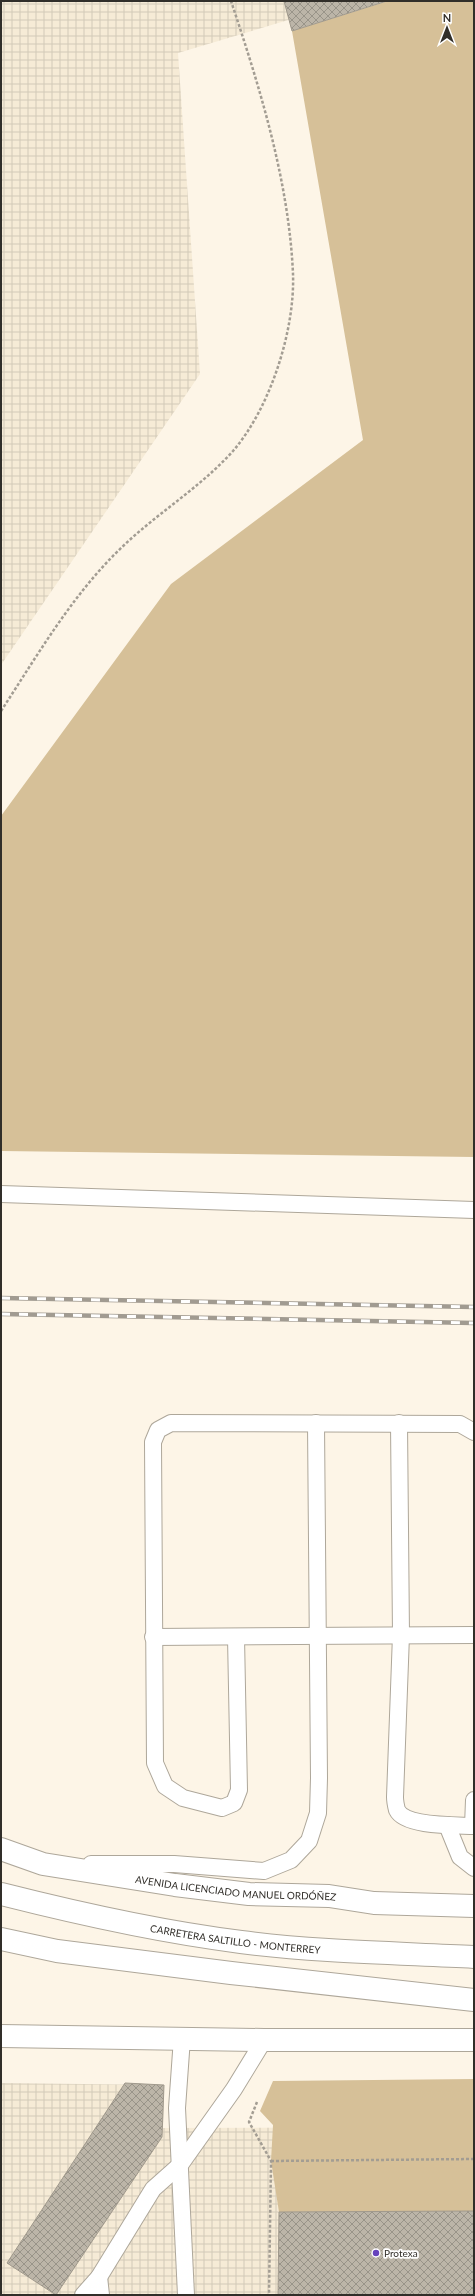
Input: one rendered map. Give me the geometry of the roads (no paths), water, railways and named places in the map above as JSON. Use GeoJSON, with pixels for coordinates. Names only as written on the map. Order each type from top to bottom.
{"type":"FeatureCollection","features":[{"type":"Feature","properties":{"kind":"main road","name":"AVENIDA LICENCIADO MANUEL ORDÓÑEZ"},"geometry":{"type":"LineString","coordinates":[[1,1849],[43,1864],[175,1885],[249,1894],[329,1896],[381,1903],[474,1906]]}},
{"type":"Feature","properties":{"kind":"main road","name":"CARRETERA SALTILLO - MONTERREY"},"geometry":{"type":"LineString","coordinates":[[1,1894],[94,1917],[241,1942],[374,1953],[474,1957]]}},
{"type":"Feature","properties":{"kind":"main road"},"geometry":{"type":"LineString","coordinates":[[1,1939],[57,1951],[231,1973],[474,2000]]}},
{"type":"Feature","properties":{"kind":"main road"},"geometry":{"type":"LineString","coordinates":[[1,2036],[264,2040],[474,2040]]}},
{"type":"Feature","properties":{"kind":"lane"},"geometry":{"type":"LineString","coordinates":[[1,1194],[474,1210]]}},
{"type":"Feature","properties":{"kind":"lane"},"geometry":{"type":"LineString","coordinates":[[236,1637],[239,1790],[234,1803],[222,1808],[183,1798],[164,1786],[155,1763],[153,1442],[158,1430],[171,1423],[399,1423],[460,1424],[474,1432]]}},
{"type":"Feature","properties":{"kind":"lane"},"geometry":{"type":"LineString","coordinates":[[43,1864],[174,1864],[264,1871],[291,1860],[309,1841],[318,1813],[316,1423]]}},
{"type":"Feature","properties":{"kind":"lane"},"geometry":{"type":"LineString","coordinates":[[399,1423],[401,1635],[395,1797],[398,1811],[408,1820],[447,1825],[474,1826],[474,1800]]}},
{"type":"Feature","properties":{"kind":"lane"},"geometry":{"type":"LineString","coordinates":[[154,1637],[474,1635]]}},
{"type":"Feature","properties":{"kind":"lane"},"geometry":{"type":"LineString","coordinates":[[447,1825],[460,1857],[474,1868]]}},
{"type":"Feature","properties":{"kind":"lane"},"geometry":{"type":"LineString","coordinates":[[182,2038],[177,2083],[177,2108],[186,2295]]}},
{"type":"Feature","properties":{"kind":"lane"},"geometry":{"type":"LineString","coordinates":[[83,2295],[99,2277],[154,2189],[180,2165],[234,2089],[264,2040]]}},
{"type":"Feature","properties":{"kind":"lane"},"geometry":{"type":"LineString","coordinates":[[99,2277],[101,2295]]}},
{"type":"Feature","properties":{"kind":"railway"},"geometry":{"type":"LineString","coordinates":[[1,1298],[474,1307]]}},
{"type":"Feature","properties":{"kind":"railway"},"geometry":{"type":"LineString","coordinates":[[1,1314],[474,1323]]}},
{"type":"Feature","properties":{"kind":"place","name":"Protexa"},"geometry":{"type":"Point","coordinates":[376,2253]}}]}
